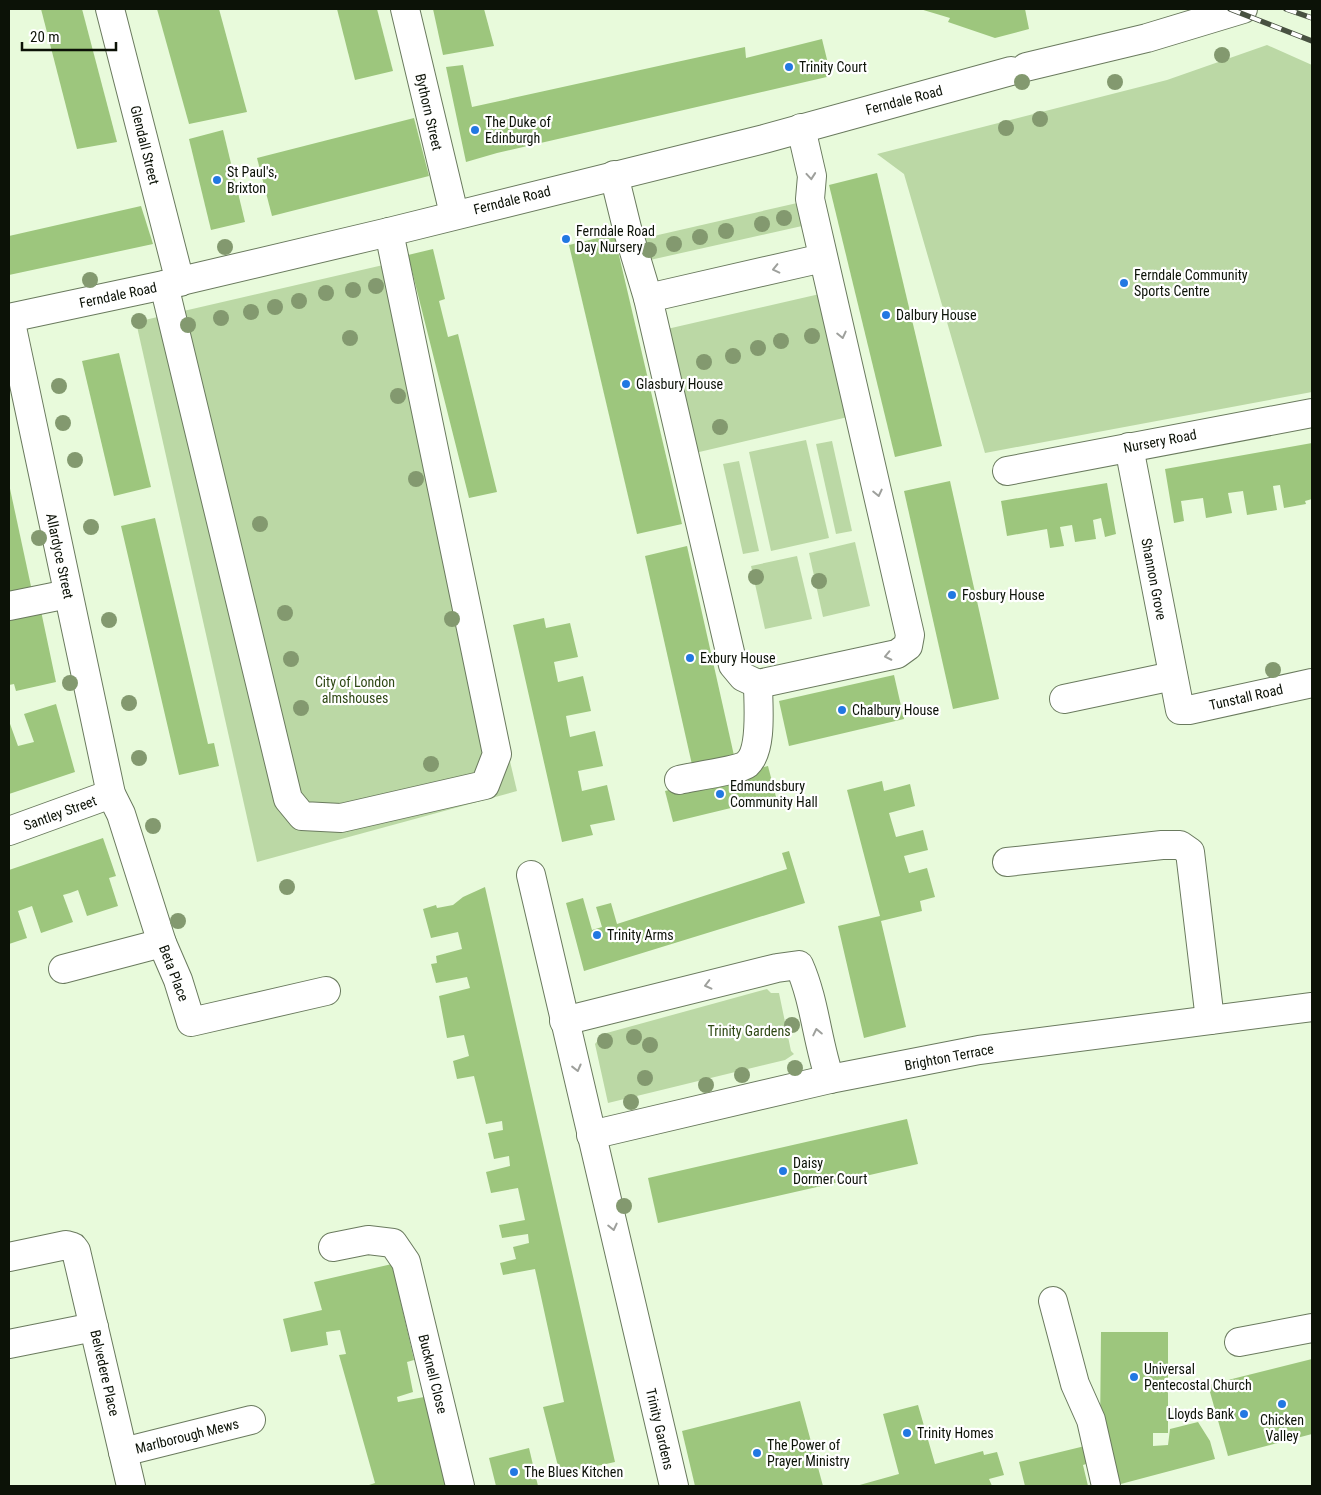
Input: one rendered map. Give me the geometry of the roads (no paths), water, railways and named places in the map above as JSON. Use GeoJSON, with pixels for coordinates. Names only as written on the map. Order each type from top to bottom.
{"type":"FeatureCollection","features":[{"type":"Feature","properties":{"kind":"street","name":"Glendall Street"},"geometry":{"type":"LineString","coordinates":[[110,9],[288,799],[302,816],[341,818],[485,786],[497,754],[388,232]]}},
{"type":"Feature","properties":{"kind":"street","name":"Bythorn Street"},"geometry":{"type":"LineString","coordinates":[[405,9],[454,214]]}},
{"type":"Feature","properties":{"kind":"street","name":"Ferndale Road"},"geometry":{"type":"LineString","coordinates":[[9,318],[172,284],[388,232],[801,128],[1019,69],[1148,38],[1243,9]]}},
{"type":"Feature","properties":{"kind":"street"},"geometry":{"type":"LineString","coordinates":[[614,175],[627,228],[648,298],[732,665],[743,677],[758,684],[897,654],[908,646],[910,635],[810,199],[812,176],[801,128]]}},
{"type":"Feature","properties":{"kind":"street"},"geometry":{"type":"LineString","coordinates":[[648,298],[823,258]]}},
{"type":"Feature","properties":{"kind":"street","name":"Allardyce Street"},"geometry":{"type":"LineString","coordinates":[[9,318],[111,794]]}},
{"type":"Feature","properties":{"kind":"street","name":"Nursery Road"},"geometry":{"type":"LineString","coordinates":[[1007,471],[1312,413]]}},
{"type":"Feature","properties":{"kind":"street","name":"Shannon Grove"},"geometry":{"type":"LineString","coordinates":[[1129,447],[1180,710]]}},
{"type":"Feature","properties":{"kind":"street"},"geometry":{"type":"LineString","coordinates":[[9,606],[68,594]]}},
{"type":"Feature","properties":{"kind":"street"},"geometry":{"type":"LineString","coordinates":[[1064,699],[1173,676]]}},
{"type":"Feature","properties":{"kind":"street","name":"Tunstall Road"},"geometry":{"type":"LineString","coordinates":[[1180,710],[1190,710],[1312,682]]}},
{"type":"Feature","properties":{"kind":"street"},"geometry":{"type":"LineString","coordinates":[[679,780],[746,765],[754,755],[759,725],[758,684]]}},
{"type":"Feature","properties":{"kind":"street","name":"Santley Street"},"geometry":{"type":"LineString","coordinates":[[9,831],[111,794]]}},
{"type":"Feature","properties":{"kind":"street","name":"Beta Place"},"geometry":{"type":"LineString","coordinates":[[111,794],[122,814],[162,943],[178,980],[191,1022],[326,991]]}},
{"type":"Feature","properties":{"kind":"street"},"geometry":{"type":"LineString","coordinates":[[1007,862],[1162,845],[1180,845],[1190,852],[1210,1020]]}},
{"type":"Feature","properties":{"kind":"street","name":"Trinity Gardens"},"geometry":{"type":"LineString","coordinates":[[531,875],[674,1486]]}},
{"type":"Feature","properties":{"kind":"street"},"geometry":{"type":"LineString","coordinates":[[64,969],[162,943]]}},
{"type":"Feature","properties":{"kind":"street"},"geometry":{"type":"LineString","coordinates":[[564,1021],[777,968],[799,965],[806,982],[822,1057],[830,1079]]}},
{"type":"Feature","properties":{"kind":"street","name":"Brighton Terrace"},"geometry":{"type":"LineString","coordinates":[[592,1135],[830,1079],[979,1050],[1312,1007]]}},
{"type":"Feature","properties":{"kind":"street","name":"Bucknell Close"},"geometry":{"type":"LineString","coordinates":[[333,1247],[368,1240],[393,1243],[406,1262],[460,1486]]}},
{"type":"Feature","properties":{"kind":"street","name":"Belvedere Place"},"geometry":{"type":"LineString","coordinates":[[9,1257],[66,1245],[74,1247],[79,1260],[131,1486]]}},
{"type":"Feature","properties":{"kind":"street"},"geometry":{"type":"LineString","coordinates":[[1053,1301],[1075,1384],[1091,1420],[1106,1486]]}},
{"type":"Feature","properties":{"kind":"street"},"geometry":{"type":"LineString","coordinates":[[9,1344],[94,1327]]}},
{"type":"Feature","properties":{"kind":"street"},"geometry":{"type":"LineString","coordinates":[[1239,1342],[1312,1328]]}},
{"type":"Feature","properties":{"kind":"street","name":"Marlborough Mews"},"geometry":{"type":"LineString","coordinates":[[123,1452],[251,1420]]}},
{"type":"Feature","properties":{"kind":"railway"},"geometry":{"type":"LineString","coordinates":[[1230,9],[1312,41]]}},
{"type":"Feature","properties":{"kind":"railway"},"geometry":{"type":"LineString","coordinates":[[1286,9],[1312,18]]}},
{"type":"Feature","properties":{"kind":"place","name":"Trinity Court"},"geometry":{"type":"Point","coordinates":[789,67]}},
{"type":"Feature","properties":{"kind":"place","name":"The Duke of Edinburgh"},"geometry":{"type":"Point","coordinates":[475,130]}},
{"type":"Feature","properties":{"kind":"place","name":"St Paul's, Brixton"},"geometry":{"type":"Point","coordinates":[217,180]}},
{"type":"Feature","properties":{"kind":"place","name":"Ferndale Road Day Nursery"},"geometry":{"type":"Point","coordinates":[566,239]}},
{"type":"Feature","properties":{"kind":"place","name":"Ferndale Community Sports Centre"},"geometry":{"type":"Point","coordinates":[1124,283]}},
{"type":"Feature","properties":{"kind":"place","name":"Dalbury House"},"geometry":{"type":"Point","coordinates":[886,315]}},
{"type":"Feature","properties":{"kind":"place","name":"Glasbury House"},"geometry":{"type":"Point","coordinates":[626,384]}},
{"type":"Feature","properties":{"kind":"place","name":"Fosbury House"},"geometry":{"type":"Point","coordinates":[952,595]}},
{"type":"Feature","properties":{"kind":"place","name":"Exbury House"},"geometry":{"type":"Point","coordinates":[690,658]}},
{"type":"Feature","properties":{"kind":"place","name":"Chalbury House"},"geometry":{"type":"Point","coordinates":[842,710]}},
{"type":"Feature","properties":{"kind":"place","name":"Edmundsbury Community Hall"},"geometry":{"type":"Point","coordinates":[720,794]}},
{"type":"Feature","properties":{"kind":"place","name":"Trinity Arms"},"geometry":{"type":"Point","coordinates":[597,935]}},
{"type":"Feature","properties":{"kind":"place","name":"Daisy Dormer Court"},"geometry":{"type":"Point","coordinates":[783,1171]}},
{"type":"Feature","properties":{"kind":"place","name":"Universal Pentecostal Church"},"geometry":{"type":"Point","coordinates":[1134,1377]}},
{"type":"Feature","properties":{"kind":"place","name":"Chicken Valley"},"geometry":{"type":"Point","coordinates":[1282,1404]}},
{"type":"Feature","properties":{"kind":"place","name":"Lloyds Bank"},"geometry":{"type":"Point","coordinates":[1244,1414]}},
{"type":"Feature","properties":{"kind":"place","name":"Trinity Homes"},"geometry":{"type":"Point","coordinates":[907,1433]}},
{"type":"Feature","properties":{"kind":"place","name":"The Power of Prayer Ministry"},"geometry":{"type":"Point","coordinates":[757,1453]}},
{"type":"Feature","properties":{"kind":"place","name":"The Blues Kitchen"},"geometry":{"type":"Point","coordinates":[514,1472]}},
{"type":"Feature","properties":{"kind":"park label","name":"City of London almshouses"},"geometry":{"type":"Point","coordinates":[355,690]}}]}
